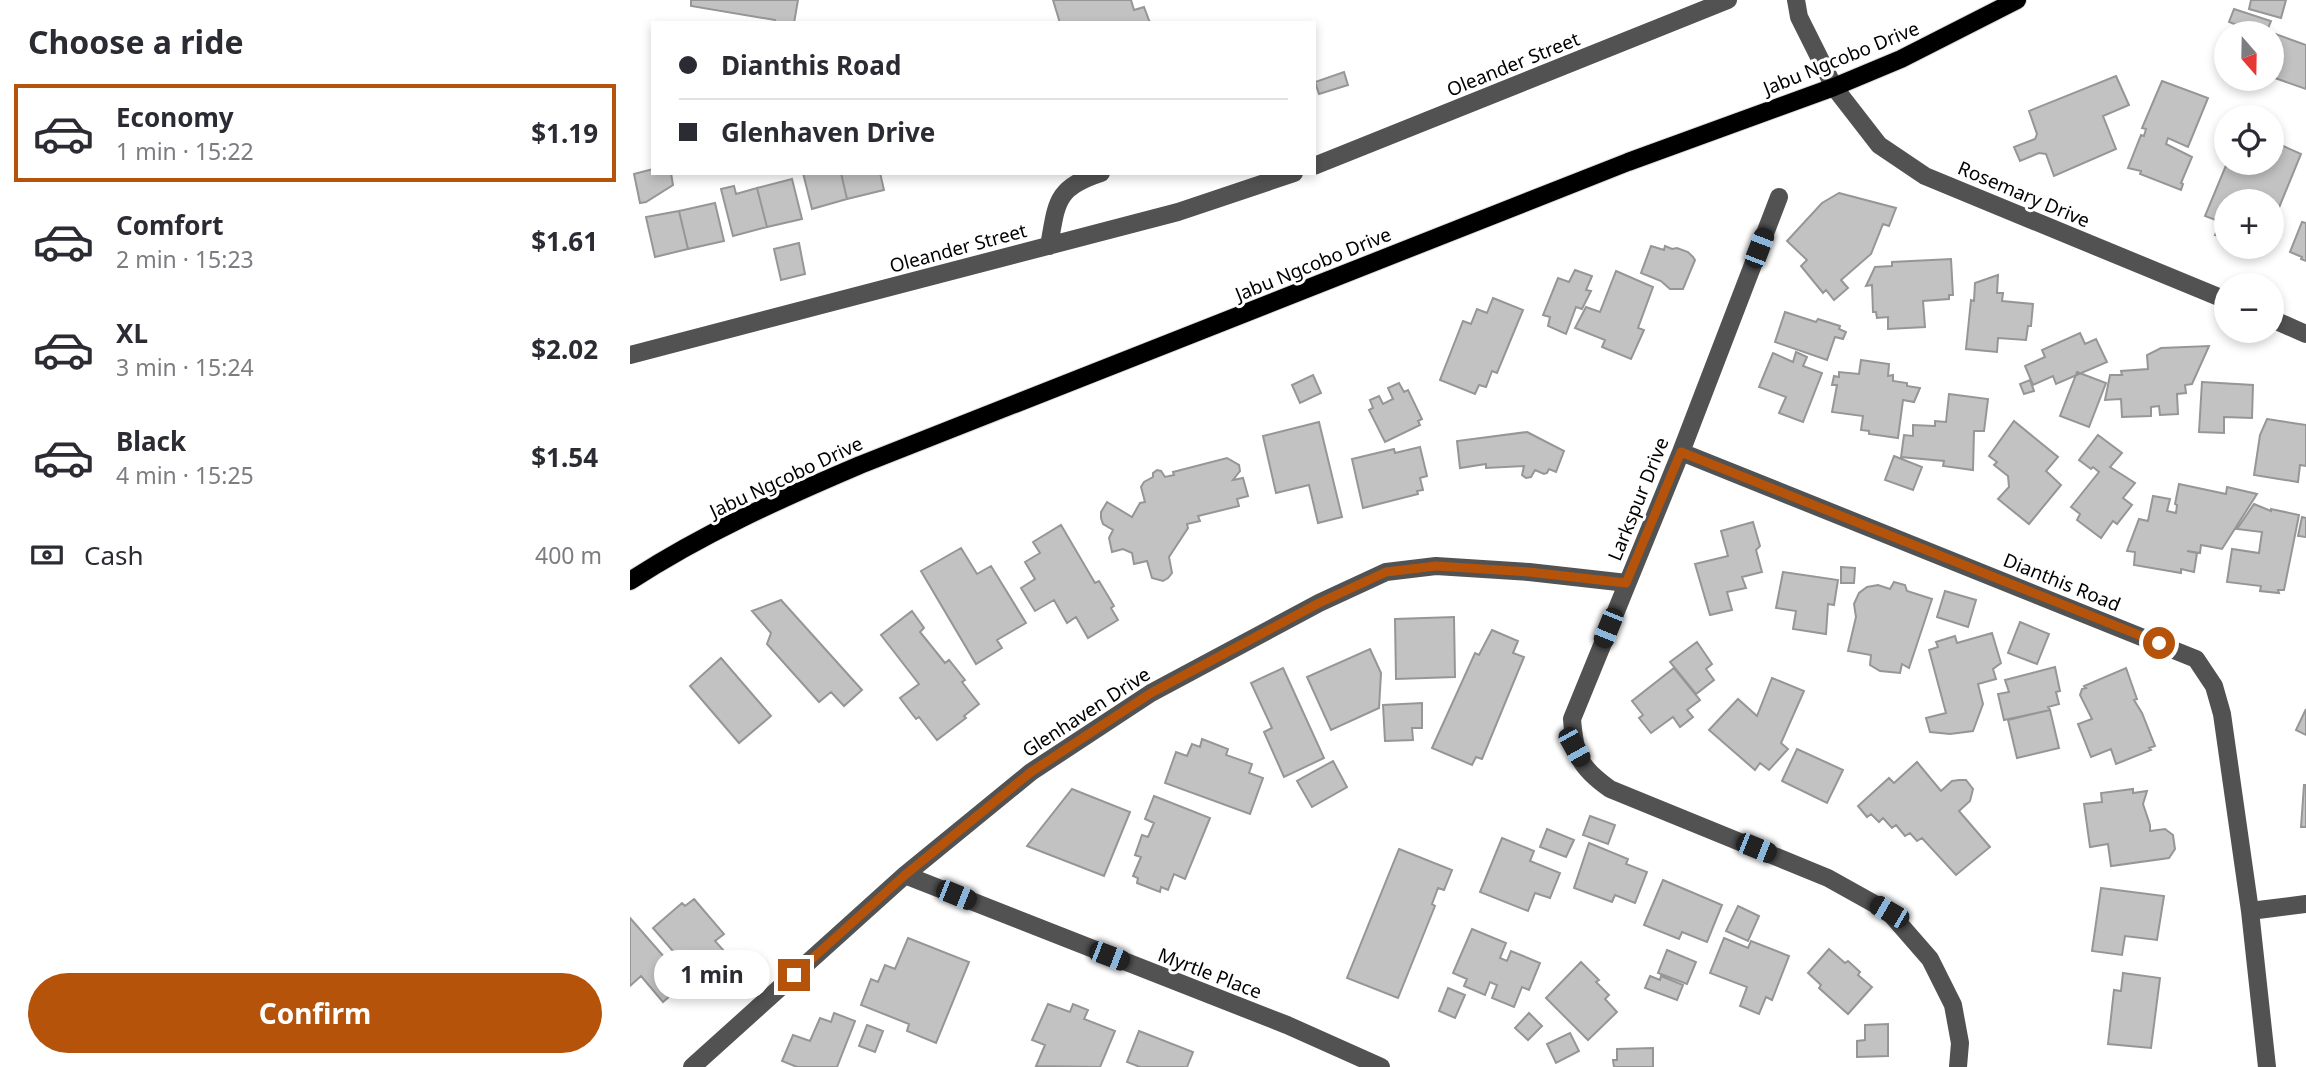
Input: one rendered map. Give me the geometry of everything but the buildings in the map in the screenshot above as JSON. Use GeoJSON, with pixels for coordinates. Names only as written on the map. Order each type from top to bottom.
{"type":"FeatureCollection","features":[{"type":"Feature","properties":{"kind":"main road","name":"Jabu Ngcobo Drive"},"geometry":{"type":"LineString","coordinates":[[630,581],[757,509],[860,465],[1615,167],[1834,87],[1901,59],[2017,0]]}},
{"type":"Feature","properties":{"kind":"street","name":"Oleander Street"},"geometry":{"type":"LineString","coordinates":[[1316,165],[1728,0]]}},
{"type":"Feature","properties":{"kind":"street","name":"Rosemary Drive"},"geometry":{"type":"LineString","coordinates":[[1796,0],[1799,17],[1834,87],[1879,145],[1925,176],[2214,295]]}},
{"type":"Feature","properties":{"kind":"street"},"geometry":{"type":"LineString","coordinates":[[1049,246],[1056,205],[1068,181],[1095,175]]}},
{"type":"Feature","properties":{"kind":"street","name":"Oleander Street"},"geometry":{"type":"LineString","coordinates":[[630,355],[1178,212],[1288,175]]}},
{"type":"Feature","properties":{"kind":"street","name":"Larkspur Drive"},"geometry":{"type":"LineString","coordinates":[[1779,197],[1681,452],[1572,719],[1574,747],[1589,774],[1610,789],[1828,878],[1889,912],[1930,959],[1953,1005],[1960,1043],[1958,1067]]}},
{"type":"Feature","properties":{"kind":"street"},"geometry":{"type":"LineString","coordinates":[[2284,324],[2306,334]]}},
{"type":"Feature","properties":{"kind":"street","name":"Dianthis Road"},"geometry":{"type":"LineString","coordinates":[[1681,452],[2196,659],[2214,686],[2222,714],[2250,911],[2267,1067]]}},
{"type":"Feature","properties":{"kind":"street","name":"Glenhaven Drive"},"geometry":{"type":"LineString","coordinates":[[692,1067],[905,875],[1031,772],[1151,693],[1319,603],[1386,572],[1436,566],[1529,572],[1626,583]]}},
{"type":"Feature","properties":{"kind":"street","name":"Myrtle Place"},"geometry":{"type":"LineString","coordinates":[[905,875],[1287,1026],[1381,1067]]}},
{"type":"Feature","properties":{"kind":"street"},"geometry":{"type":"LineString","coordinates":[[2250,911],[2306,904]]}},
{"type":"Feature","properties":{"kind":"route"},"geometry":{"type":"LineString","coordinates":[[794,975],[905,875],[1031,772],[1151,693],[1319,603],[1386,572],[1436,566],[1529,572],[1626,583],[1681,452],[2159,643]]}}]}
